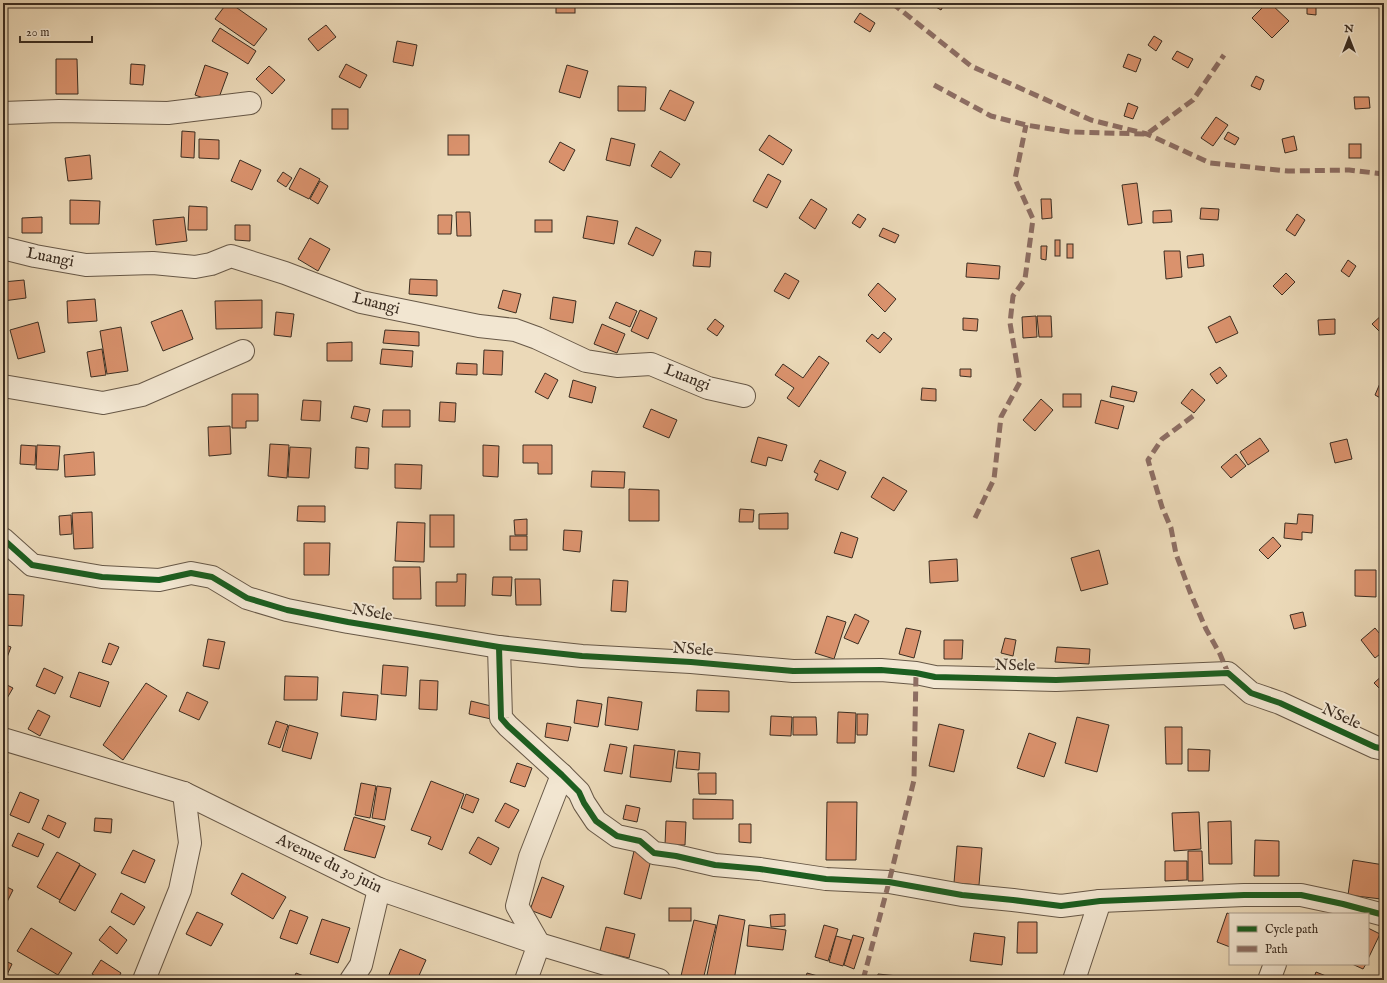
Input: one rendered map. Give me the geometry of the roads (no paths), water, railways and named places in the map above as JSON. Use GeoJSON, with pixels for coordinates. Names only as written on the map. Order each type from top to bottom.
{"type":"FeatureCollection","features":[{"type":"Feature","properties":{"kind":"street"},"geometry":{"type":"LineString","coordinates":[[3,113],[59,111],[168,113],[250,103]]}},
{"type":"Feature","properties":{"kind":"street","name":"Luangi"},"geometry":{"type":"LineString","coordinates":[[3,248],[35,256],[86,265],[153,263],[195,267],[211,264],[230,256],[285,273],[361,302],[479,326],[515,330],[537,338],[586,361],[617,366],[651,364],[708,388],[744,396]]}},
{"type":"Feature","properties":{"kind":"street"},"geometry":{"type":"LineString","coordinates":[[3,386],[104,403],[142,395],[243,351]]}},
{"type":"Feature","properties":{"kind":"street","name":"NSele"},"geometry":{"type":"LineString","coordinates":[[3,539],[32,565],[109,577],[159,580],[191,573],[212,577],[247,598],[287,610],[348,622],[499,647],[582,656],[692,662],[793,671],[881,670],[942,677],[1056,680],[1228,673],[1251,693],[1280,703],[1384,750]]}},
{"type":"Feature","properties":{"kind":"street"},"geometry":{"type":"LineString","coordinates":[[499,647],[501,718],[579,792],[584,804],[596,821],[617,836],[640,841],[654,853],[676,856],[715,865],[760,869],[826,879],[889,882],[962,895],[1061,906],[1100,901],[1244,895],[1297,905],[1343,904],[1384,915]]}},
{"type":"Feature","properties":{"kind":"street","name":"Avenue du 30 juin"},"geometry":{"type":"LineString","coordinates":[[3,739],[184,793],[379,890],[539,944],[659,980]]}},
{"type":"Feature","properties":{"kind":"street"},"geometry":{"type":"LineString","coordinates":[[526,980],[539,944],[516,906],[530,857],[562,775]]}},
{"type":"Feature","properties":{"kind":"street"},"geometry":{"type":"LineString","coordinates":[[144,980],[180,890],[190,843],[184,793]]}},
{"type":"Feature","properties":{"kind":"street"},"geometry":{"type":"LineString","coordinates":[[351,980],[361,966],[379,890]]}},
{"type":"Feature","properties":{"kind":"street"},"geometry":{"type":"LineString","coordinates":[[1074,980],[1100,901]]}},
{"type":"Feature","properties":{"kind":"street"},"geometry":{"type":"LineString","coordinates":[[1269,980],[1275,965]]}}]}
